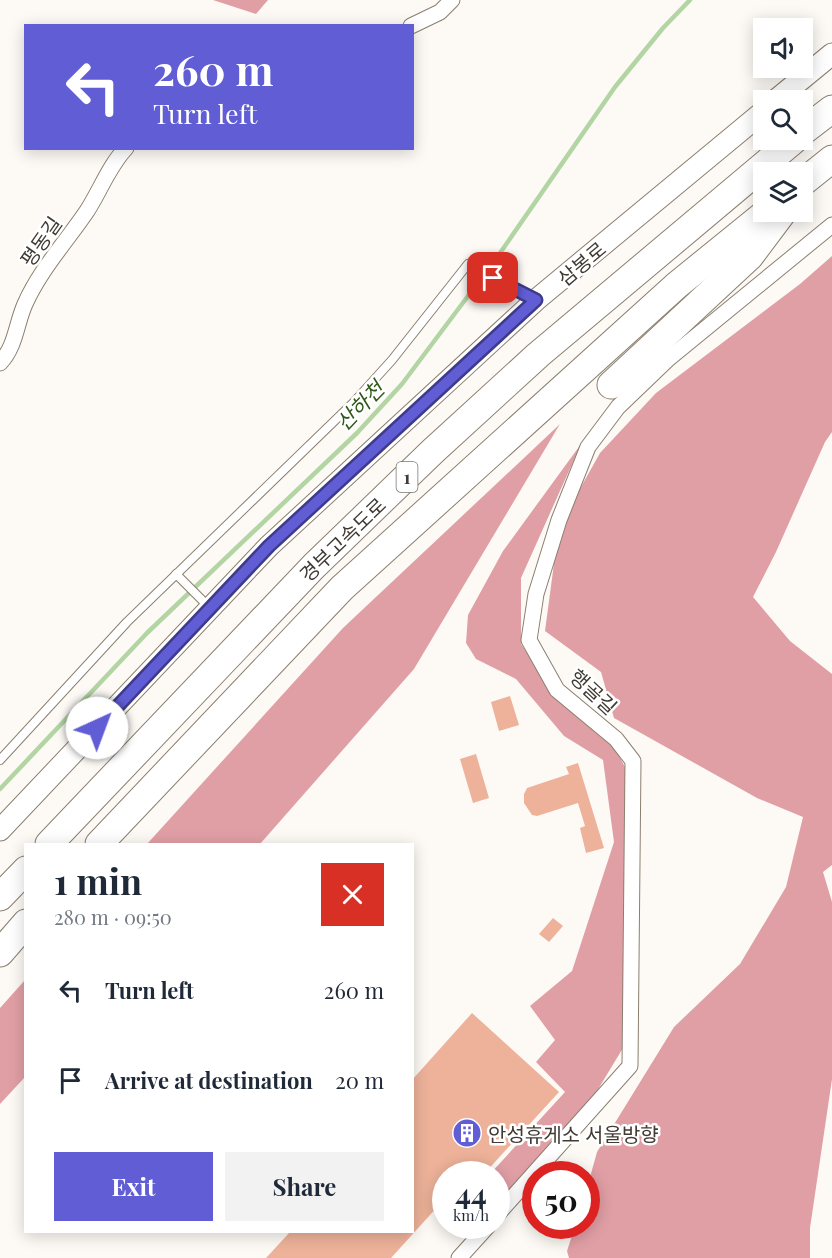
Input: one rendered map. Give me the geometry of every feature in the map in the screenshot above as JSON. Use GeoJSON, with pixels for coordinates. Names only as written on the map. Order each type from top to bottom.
{"type":"FeatureCollection","features":[{"type":"Feature","properties":{"kind":"highway"},"geometry":{"type":"LineString","coordinates":[[813,124],[832,109]]}},
{"type":"Feature","properties":{"kind":"highway","name":"경부고속도로"},"geometry":{"type":"LineString","coordinates":[[50,843],[314,566],[433,451],[538,355],[782,150]]}},
{"type":"Feature","properties":{"kind":"highway"},"geometry":{"type":"LineString","coordinates":[[813,175],[832,159]]}},
{"type":"Feature","properties":{"kind":"highway","name":"경부고속도로"},"geometry":{"type":"LineString","coordinates":[[100,843],[342,588],[677,285],[756,222]]}},
{"type":"Feature","properties":{"kind":"highway"},"geometry":{"type":"LineString","coordinates":[[611,385],[750,256],[776,222]]}},
{"type":"Feature","properties":{"kind":"highway"},"geometry":{"type":"LineString","coordinates":[[0,897],[24,872]]}},
{"type":"Feature","properties":{"kind":"highway"},"geometry":{"type":"LineString","coordinates":[[0,953],[24,925]]}},
{"type":"Feature","properties":{"kind":"main road"},"geometry":{"type":"LineString","coordinates":[[788,90],[832,54]]}},
{"type":"Feature","properties":{"kind":"main road","name":"삼봉로"},"geometry":{"type":"LineString","coordinates":[[0,830],[205,603],[536,300],[753,120]]}},
{"type":"Feature","properties":{"kind":"street"},"geometry":{"type":"LineString","coordinates":[[414,25],[440,12],[452,0]]}},
{"type":"Feature","properties":{"kind":"street","name":"평동길"},"geometry":{"type":"LineString","coordinates":[[0,363],[14,342],[25,304],[39,278],[88,209],[118,156],[124,150]]}},
{"type":"Feature","properties":{"kind":"street","name":"행골길"},"geometry":{"type":"LineString","coordinates":[[510,1200],[630,1066],[633,761],[616,739],[557,690],[529,640],[536,594],[559,520],[588,447],[618,406],[667,360],[832,225]]}},
{"type":"Feature","properties":{"kind":"street"},"geometry":{"type":"LineString","coordinates":[[459,1258],[476,1239]]}},
{"type":"Feature","properties":{"kind":"lane"},"geometry":{"type":"LineString","coordinates":[[0,760],[127,622],[354,402],[392,360],[468,264],[536,300]]}},
{"type":"Feature","properties":{"kind":"lane"},"geometry":{"type":"LineString","coordinates":[[176,574],[205,603]]}},
{"type":"Feature","properties":{"kind":"shaded area"},"geometry":{"type":"Polygon","coordinates":[[[213,0],[268,0],[256,14],[213,0]]]}},
{"type":"Feature","properties":{"kind":"shaded area"},"geometry":{"type":"Polygon","coordinates":[[[832,256],[832,432],[825,442],[776,552],[753,597],[790,641],[832,674],[832,865],[823,872],[832,902],[832,1079],[810,1228],[810,1258],[569,1258],[567,1251],[571,1239],[600,1239],[600,1161],[594,1161],[597,1152],[674,1027],[740,964],[786,887],[803,817],[757,798],[614,718],[601,672],[545,631],[559,526],[600,453],[656,393],[800,284],[832,256]]]}},
{"type":"Feature","properties":{"kind":"shaded area"},"geometry":{"type":"Polygon","coordinates":[[[560,424],[414,669],[261,843],[148,843],[343,628],[560,424]]]}},
{"type":"Feature","properties":{"kind":"shaded area"},"geometry":{"type":"Polygon","coordinates":[[[581,444],[521,578],[521,644],[559,702],[616,739],[611,741],[631,778],[626,1043],[597,1091],[537,1161],[522,1161],[522,1179],[510,1193],[510,1161],[502,1161],[565,1092],[536,1062],[555,1040],[530,1006],[572,971],[614,842],[603,760],[564,736],[516,679],[476,659],[466,643],[468,615],[503,551],[581,444]]]}},
{"type":"Feature","properties":{"kind":"shaded area"},"geometry":{"type":"Polygon","coordinates":[[[24,981],[24,1078],[0,1104],[0,1008],[24,981]]]}},
{"type":"Feature","properties":{"kind":"building"},"geometry":{"type":"Polygon","coordinates":[[[510,696],[519,725],[499,731],[491,702],[510,696]]]}},
{"type":"Feature","properties":{"kind":"building"},"geometry":{"type":"Polygon","coordinates":[[[476,754],[489,798],[473,803],[460,759],[476,754]]]}},
{"type":"Feature","properties":{"kind":"building"},"geometry":{"type":"Polygon","coordinates":[[[578,763],[604,848],[586,853],[580,828],[585,826],[578,803],[537,816],[532,815],[524,803],[527,788],[569,774],[566,767],[578,763]]]}},
{"type":"Feature","properties":{"kind":"building"},"geometry":{"type":"Polygon","coordinates":[[[553,918],[563,926],[549,942],[539,934],[553,918]]]}},
{"type":"Feature","properties":{"kind":"building","name":"안성휴게소 서울방향"},"geometry":{"type":"Polygon","coordinates":[[[472,1013],[559,1092],[496,1161],[432,1161],[432,1213],[414,1233],[414,1078],[472,1013]]]}},
{"type":"Feature","properties":{"kind":"building","name":"안성휴게소 서울방향"},"geometry":{"type":"Polygon","coordinates":[[[289,1233],[414,1233],[391,1258],[266,1258],[289,1233]]]}},
{"type":"Feature","properties":{"kind":"waterway","name":"산하천"},"geometry":{"type":"LineString","coordinates":[[0,789],[147,633],[357,433],[402,384],[498,256],[615,87],[663,28],[690,0]]}},
{"type":"Feature","properties":{"kind":"place","name":"안성휴게소 서울방향"},"geometry":{"type":"Point","coordinates":[467,1133]}},
{"type":"Feature","properties":{"kind":"route"},"geometry":{"type":"LineString","coordinates":[[97,728],[269,546],[536,300],[493,278]]}}]}
